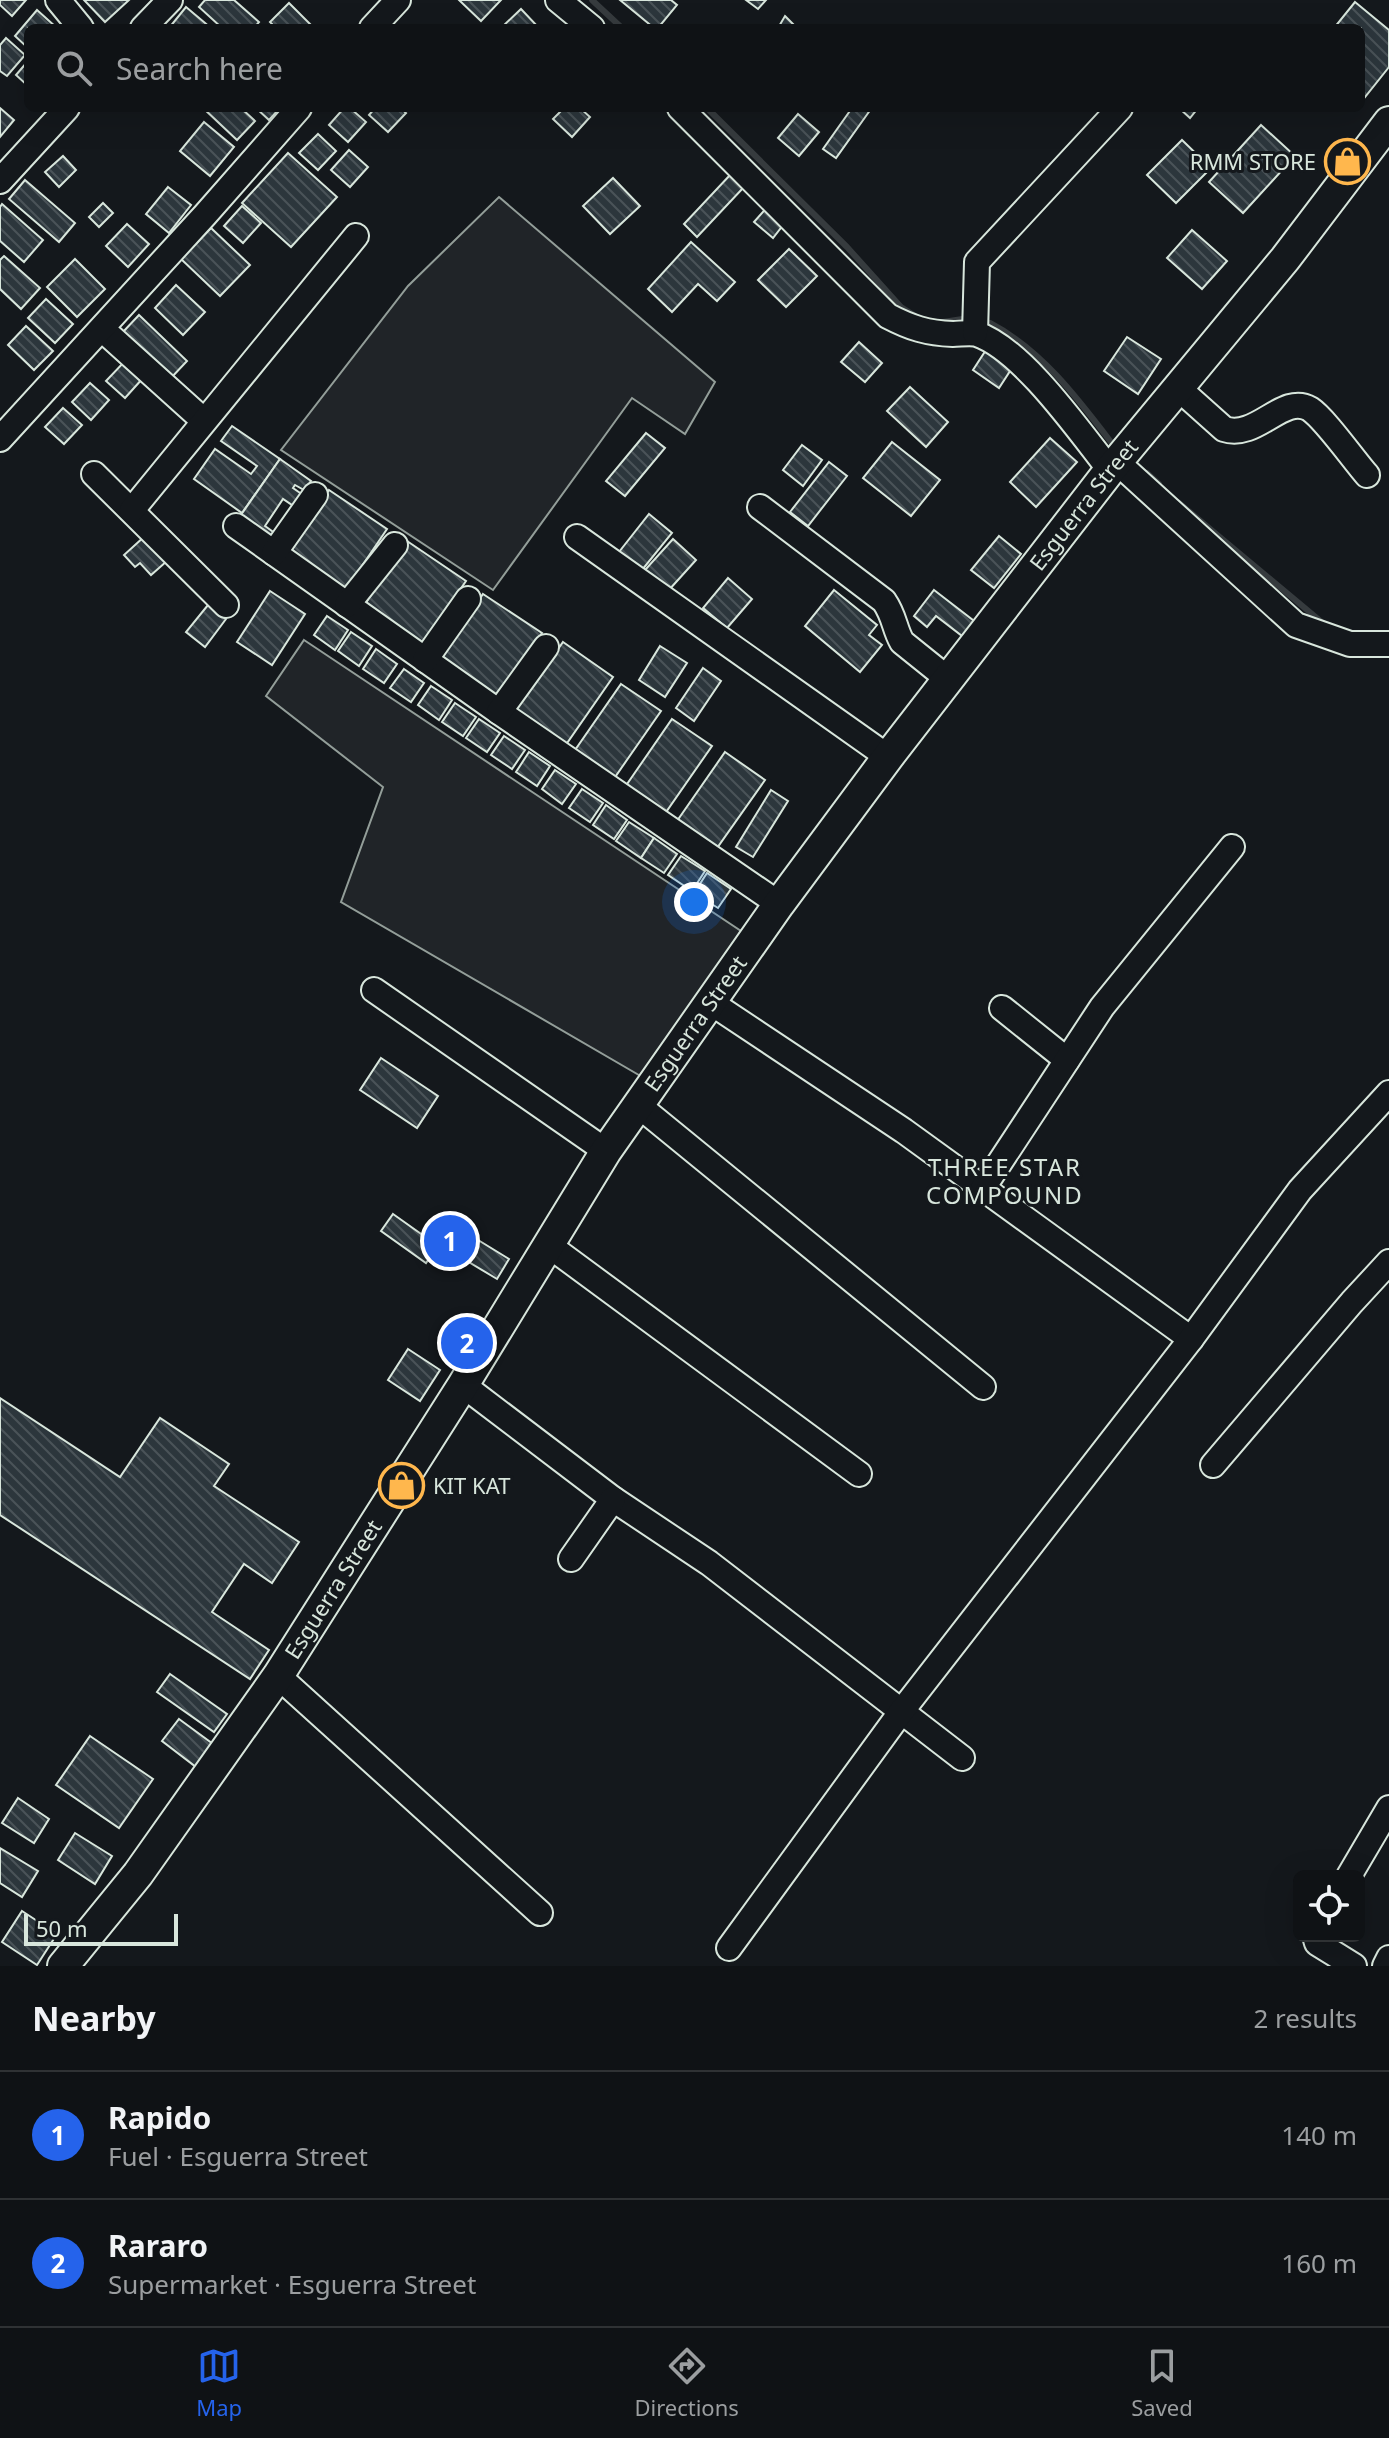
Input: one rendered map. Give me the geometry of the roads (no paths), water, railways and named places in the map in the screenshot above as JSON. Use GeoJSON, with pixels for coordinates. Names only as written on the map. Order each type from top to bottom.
{"type":"FeatureCollection","features":[{"type":"Feature","properties":{"kind":"main road","name":"Esguerra Street"},"geometry":{"type":"LineString","coordinates":[[63,1966],[138,1874],[278,1676],[463,1385],[606,1151],[779,904],[888,757],[1114,466],[1285,259],[1389,122]]}},
{"type":"Feature","properties":{"kind":"street"},"geometry":{"type":"LineString","coordinates":[[58,0],[78,24]]}},
{"type":"Feature","properties":{"kind":"street"},"geometry":{"type":"LineString","coordinates":[[147,24],[170,0]]}},
{"type":"Feature","properties":{"kind":"street"},"geometry":{"type":"LineString","coordinates":[[376,24],[398,0]]}},
{"type":"Feature","properties":{"kind":"street"},"geometry":{"type":"LineString","coordinates":[[558,0],[587,24]]}},
{"type":"Feature","properties":{"kind":"street"},"geometry":{"type":"LineString","coordinates":[[0,181],[63,112]]}},
{"type":"Feature","properties":{"kind":"street"},"geometry":{"type":"LineString","coordinates":[[0,439],[295,112]]}},
{"type":"Feature","properties":{"kind":"street"},"geometry":{"type":"LineString","coordinates":[[684,112],[888,316],[912,329],[975,333],[996,345],[1030,372],[1114,466],[1296,625],[1350,644],[1389,644]]}},
{"type":"Feature","properties":{"kind":"street"},"geometry":{"type":"LineString","coordinates":[[975,333],[977,262],[1116,112]]}},
{"type":"Feature","properties":{"kind":"street"},"geometry":{"type":"LineString","coordinates":[[132,510],[356,236]]}},
{"type":"Feature","properties":{"kind":"street"},"geometry":{"type":"LineString","coordinates":[[102,329],[203,420]]}},
{"type":"Feature","properties":{"kind":"street"},"geometry":{"type":"LineString","coordinates":[[1177,387],[1224,429],[1233,432],[1250,429],[1290,406],[1306,407],[1318,415],[1367,475]]}},
{"type":"Feature","properties":{"kind":"street"},"geometry":{"type":"LineString","coordinates":[[94,474],[226,605]]}},
{"type":"Feature","properties":{"kind":"street"},"geometry":{"type":"LineString","coordinates":[[274,553],[315,495]]}},
{"type":"Feature","properties":{"kind":"street"},"geometry":{"type":"LineString","coordinates":[[760,507],[884,601],[902,642],[948,679]]}},
{"type":"Feature","properties":{"kind":"street"},"geometry":{"type":"LineString","coordinates":[[236,526],[779,904]]}},
{"type":"Feature","properties":{"kind":"street"},"geometry":{"type":"LineString","coordinates":[[577,537],[888,757]]}},
{"type":"Feature","properties":{"kind":"street"},"geometry":{"type":"LineString","coordinates":[[347,605],[395,545]]}},
{"type":"Feature","properties":{"kind":"street"},"geometry":{"type":"LineString","coordinates":[[425,660],[468,599]]}},
{"type":"Feature","properties":{"kind":"street"},"geometry":{"type":"LineString","coordinates":[[499,712],[546,647]]}},
{"type":"Feature","properties":{"kind":"street"},"geometry":{"type":"LineString","coordinates":[[983,1188],[1102,1007],[1232,847]]}},
{"type":"Feature","properties":{"kind":"street"},"geometry":{"type":"LineString","coordinates":[[374,990],[606,1151]]}},
{"type":"Feature","properties":{"kind":"street"},"geometry":{"type":"LineString","coordinates":[[710,1002],[904,1131],[1191,1339]]}},
{"type":"Feature","properties":{"kind":"street"},"geometry":{"type":"LineString","coordinates":[[1002,1008],[1067,1060]]}},
{"type":"Feature","properties":{"kind":"street"},"geometry":{"type":"LineString","coordinates":[[729,1948],[901,1712],[1191,1339],[1300,1190],[1389,1093]]}},
{"type":"Feature","properties":{"kind":"street"},"geometry":{"type":"LineString","coordinates":[[638,1105],[983,1387]]}},
{"type":"Feature","properties":{"kind":"street"},"geometry":{"type":"LineString","coordinates":[[547,1244],[859,1474]]}},
{"type":"Feature","properties":{"kind":"street"},"geometry":{"type":"LineString","coordinates":[[1213,1465],[1389,1262]]}},
{"type":"Feature","properties":{"kind":"street"},"geometry":{"type":"LineString","coordinates":[[463,1385],[613,1499],[709,1563],[962,1758]]}},
{"type":"Feature","properties":{"kind":"street"},"geometry":{"type":"LineString","coordinates":[[571,1559],[613,1499]]}},
{"type":"Feature","properties":{"kind":"street"},"geometry":{"type":"LineString","coordinates":[[278,1676],[540,1913]]}},
{"type":"Feature","properties":{"kind":"street"},"geometry":{"type":"LineString","coordinates":[[1353,1870],[1389,1808]]}},
{"type":"Feature","properties":{"kind":"street"},"geometry":{"type":"LineString","coordinates":[[1317,1942],[1354,1966]]}},
{"type":"Feature","properties":{"kind":"street"},"geometry":{"type":"LineString","coordinates":[[1385,1966],[1389,1958]]}},
{"type":"Feature","properties":{"kind":"waterway"},"geometry":{"type":"LineString","coordinates":[[592,0],[618,24]]}},
{"type":"Feature","properties":{"kind":"waterway"},"geometry":{"type":"LineString","coordinates":[[711,112],[847,247],[901,307],[920,319]]}},
{"type":"Feature","properties":{"kind":"waterway"},"geometry":{"type":"LineString","coordinates":[[943,322],[969,318]]}},
{"type":"Feature","properties":{"kind":"waterway"},"geometry":{"type":"LineString","coordinates":[[990,323],[1009,334],[1043,362],[1114,446]]}},
{"type":"Feature","properties":{"kind":"waterway"},"geometry":{"type":"LineString","coordinates":[[1147,473],[1159,484]]}},
{"type":"Feature","properties":{"kind":"waterway"},"geometry":{"type":"LineString","coordinates":[[1179,503],[1324,624]]}},
{"type":"Feature","properties":{"kind":"place","name":"RMM STORE"},"geometry":{"type":"Point","coordinates":[1347,162]}},
{"type":"Feature","properties":{"kind":"place","name":"Rapido"},"geometry":{"type":"Point","coordinates":[450,1241]}},
{"type":"Feature","properties":{"kind":"place","name":"Rararo"},"geometry":{"type":"Point","coordinates":[467,1343]}},
{"type":"Feature","properties":{"kind":"place","name":"KIT KAT"},"geometry":{"type":"Point","coordinates":[402,1486]}},
{"type":"Feature","properties":{"kind":"district","name":"THREE STAR COMPOUND"},"geometry":{"type":"Point","coordinates":[1005,1182]}}]}
